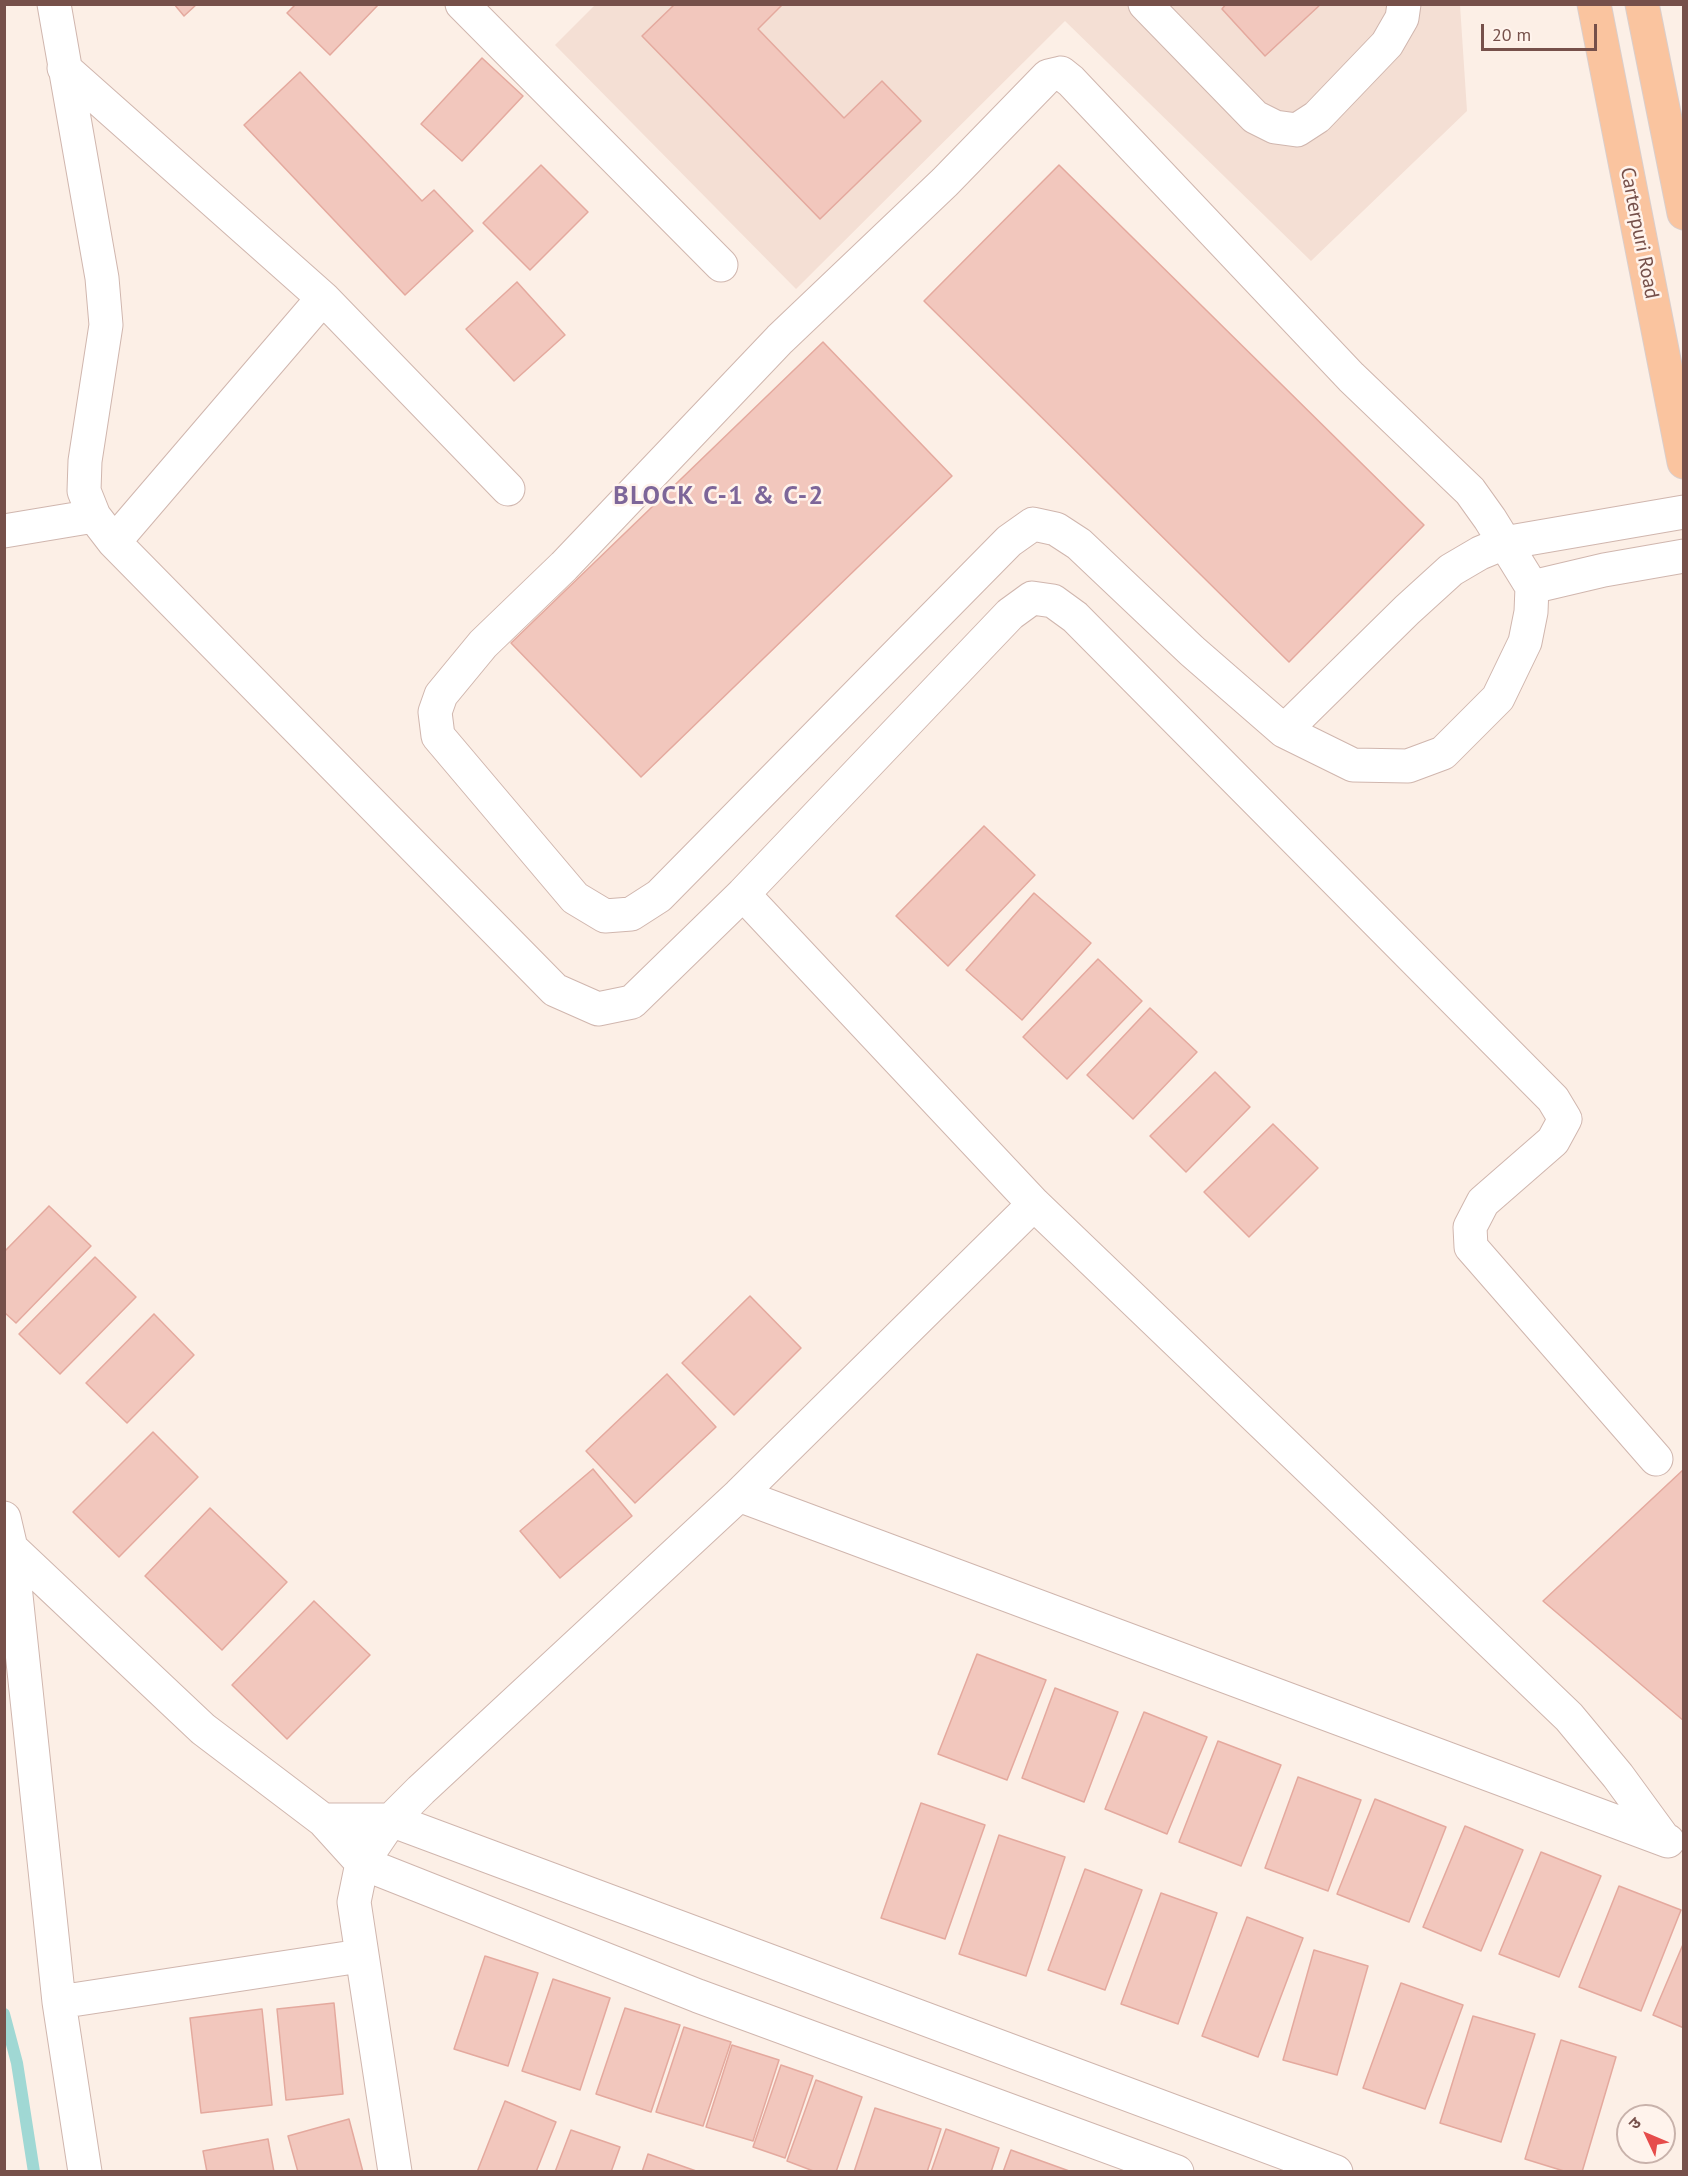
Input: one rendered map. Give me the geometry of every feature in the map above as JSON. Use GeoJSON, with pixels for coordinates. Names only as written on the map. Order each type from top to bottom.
{"type":"FeatureCollection","features":[{"type":"Feature","properties":{"kind":"main road","name":"Carterpuri Road"},"geometry":{"type":"LineString","coordinates":[[1594,4],[1683,462]]}},
{"type":"Feature","properties":{"kind":"main road"},"geometry":{"type":"LineString","coordinates":[[1642,4],[1683,213]]}},
{"type":"Feature","properties":{"kind":"street"},"geometry":{"type":"LineString","coordinates":[[462,4],[721,265]]}},
{"type":"Feature","properties":{"kind":"street"},"geometry":{"type":"LineString","coordinates":[[1145,4],[1255,117],[1275,127],[1297,130],[1317,117],[1388,44],[1402,18],[1404,4]]}},
{"type":"Feature","properties":{"kind":"street"},"geometry":{"type":"LineString","coordinates":[[60,9],[64,68],[102,278],[106,325],[85,461],[84,491],[94,516],[114,542],[555,990],[598,1009],[632,1002],[743,894],[1010,614],[1032,598],[1053,601],[1075,617],[1553,1099],[1565,1119],[1553,1141],[1483,1202],[1470,1227],[1472,1247],[1656,1459]]}},
{"type":"Feature","properties":{"kind":"street"},"geometry":{"type":"LineString","coordinates":[[64,68],[322,298],[508,489]]}},
{"type":"Feature","properties":{"kind":"street"},"geometry":{"type":"LineString","coordinates":[[1061,73],[1351,377],[1470,491],[1504,543],[1532,587],[1526,642],[1498,698],[1443,753],[1408,766],[1353,765],[1284,731],[1192,651],[1079,544],[1056,529],[1033,524],[1009,541],[666,888],[632,914],[605,916],[575,898],[438,735],[435,712],[441,695],[483,644],[564,566],[780,339],[945,182],[1048,76],[1061,73]]}},
{"type":"Feature","properties":{"kind":"street"},"geometry":{"type":"LineString","coordinates":[[114,542],[322,298]]}},
{"type":"Feature","properties":{"kind":"street"},"geometry":{"type":"LineString","coordinates":[[1284,731],[1451,570],[1480,553],[1504,543],[1683,512]]}},
{"type":"Feature","properties":{"kind":"street"},"geometry":{"type":"LineString","coordinates":[[4,531],[94,516]]}},
{"type":"Feature","properties":{"kind":"street"},"geometry":{"type":"LineString","coordinates":[[1532,587],[1604,570],[1683,556]]}},
{"type":"Feature","properties":{"kind":"street"},"geometry":{"type":"LineString","coordinates":[[743,894],[1034,1204],[1569,1717],[1674,1843]]}},
{"type":"Feature","properties":{"kind":"street"},"geometry":{"type":"LineString","coordinates":[[395,2172],[360,1956],[354,1902],[362,1863],[391,1820],[739,1495],[1034,1204]]}},
{"type":"Feature","properties":{"kind":"street"},"geometry":{"type":"LineString","coordinates":[[739,1495],[1674,1843]]}},
{"type":"Feature","properties":{"kind":"street"},"geometry":{"type":"LineString","coordinates":[[8,1533],[203,1729],[324,1820],[362,1863],[698,1996],[1177,2172]]}},
{"type":"Feature","properties":{"kind":"street"},"geometry":{"type":"LineString","coordinates":[[8,1533],[59,2002],[85,2172]]}},
{"type":"Feature","properties":{"kind":"street"},"geometry":{"type":"LineString","coordinates":[[324,1820],[391,1820],[1336,2172]]}},
{"type":"Feature","properties":{"kind":"street"},"geometry":{"type":"LineString","coordinates":[[59,2002],[360,1956]]}},
{"type":"Feature","properties":{"kind":"shaded area"},"geometry":{"type":"Polygon","coordinates":[[[596,4],[1460,5],[1467,111],[1311,261],[1065,21],[796,289],[555,45],[596,4]]]}},
{"type":"Feature","properties":{"kind":"building"},"geometry":{"type":"Polygon","coordinates":[[[174,4],[197,4],[184,16],[174,4]]]}},
{"type":"Feature","properties":{"kind":"building"},"geometry":{"type":"Polygon","coordinates":[[[296,4],[379,4],[330,55],[287,13],[296,4]]]}},
{"type":"Feature","properties":{"kind":"building"},"geometry":{"type":"Polygon","coordinates":[[[675,4],[783,4],[758,29],[844,118],[882,81],[921,121],[820,219],[642,36],[675,4]]]}},
{"type":"Feature","properties":{"kind":"building"},"geometry":{"type":"Polygon","coordinates":[[[1226,4],[1321,4],[1265,56],[1222,9],[1226,4]]]}},
{"type":"Feature","properties":{"kind":"building"},"geometry":{"type":"Polygon","coordinates":[[[482,58],[523,96],[462,161],[421,124],[482,58]]]}},
{"type":"Feature","properties":{"kind":"building"},"geometry":{"type":"Polygon","coordinates":[[[300,72],[422,201],[434,190],[473,231],[405,295],[244,125],[300,72]]]}},
{"type":"Feature","properties":{"kind":"building"},"geometry":{"type":"Polygon","coordinates":[[[541,165],[588,212],[530,270],[483,223],[541,165]]]}},
{"type":"Feature","properties":{"kind":"building"},"geometry":{"type":"Polygon","coordinates":[[[1059,165],[1424,525],[1289,662],[924,301],[1059,165]]]}},
{"type":"Feature","properties":{"kind":"building"},"geometry":{"type":"Polygon","coordinates":[[[517,282],[565,335],[514,381],[466,329],[517,282]]]}},
{"type":"Feature","properties":{"kind":"building"},"geometry":{"type":"Polygon","coordinates":[[[823,342],[952,476],[641,777],[511,643],[823,342]]]}},
{"type":"Feature","properties":{"kind":"building"},"geometry":{"type":"Polygon","coordinates":[[[984,826],[1035,875],[948,966],[896,916],[984,826]]]}},
{"type":"Feature","properties":{"kind":"building"},"geometry":{"type":"Polygon","coordinates":[[[1034,893],[1091,943],[1022,1020],[966,970],[1034,893]]]}},
{"type":"Feature","properties":{"kind":"building"},"geometry":{"type":"Polygon","coordinates":[[[1098,959],[1142,1001],[1067,1079],[1023,1037],[1098,959]]]}},
{"type":"Feature","properties":{"kind":"building"},"geometry":{"type":"Polygon","coordinates":[[[1150,1008],[1197,1052],[1133,1119],[1087,1075],[1150,1008]]]}},
{"type":"Feature","properties":{"kind":"building"},"geometry":{"type":"Polygon","coordinates":[[[1215,1072],[1250,1107],[1186,1172],[1150,1136],[1215,1072]]]}},
{"type":"Feature","properties":{"kind":"building"},"geometry":{"type":"Polygon","coordinates":[[[1273,1124],[1318,1168],[1249,1237],[1204,1192],[1273,1124]]]}},
{"type":"Feature","properties":{"kind":"building"},"geometry":{"type":"Polygon","coordinates":[[[49,1206],[91,1246],[16,1323],[4,1312],[4,1252],[49,1206]]]}},
{"type":"Feature","properties":{"kind":"building"},"geometry":{"type":"Polygon","coordinates":[[[95,1257],[136,1297],[60,1374],[19,1334],[95,1257]]]}},
{"type":"Feature","properties":{"kind":"building"},"geometry":{"type":"Polygon","coordinates":[[[750,1296],[801,1348],[734,1415],[682,1363],[750,1296]]]}},
{"type":"Feature","properties":{"kind":"building"},"geometry":{"type":"Polygon","coordinates":[[[154,1314],[194,1355],[127,1423],[86,1383],[154,1314]]]}},
{"type":"Feature","properties":{"kind":"building"},"geometry":{"type":"Polygon","coordinates":[[[667,1374],[716,1427],[635,1503],[586,1451],[667,1374]]]}},
{"type":"Feature","properties":{"kind":"building"},"geometry":{"type":"Polygon","coordinates":[[[153,1432],[198,1477],[119,1557],[73,1512],[153,1432]]]}},
{"type":"Feature","properties":{"kind":"building"},"geometry":{"type":"Polygon","coordinates":[[[593,1469],[632,1516],[560,1578],[520,1531],[593,1469]]]}},
{"type":"Feature","properties":{"kind":"building"},"geometry":{"type":"Polygon","coordinates":[[[1684,1469],[1684,1721],[1543,1601],[1684,1469]]]}},
{"type":"Feature","properties":{"kind":"building"},"geometry":{"type":"Polygon","coordinates":[[[210,1508],[287,1582],[222,1650],[145,1576],[210,1508]]]}},
{"type":"Feature","properties":{"kind":"building"},"geometry":{"type":"Polygon","coordinates":[[[314,1601],[370,1655],[287,1739],[232,1685],[314,1601]]]}},
{"type":"Feature","properties":{"kind":"building"},"geometry":{"type":"Polygon","coordinates":[[[977,1654],[1046,1680],[1007,1780],[938,1754],[977,1654]]]}},
{"type":"Feature","properties":{"kind":"building"},"geometry":{"type":"Polygon","coordinates":[[[1055,1688],[1118,1712],[1084,1802],[1022,1778],[1055,1688]]]}},
{"type":"Feature","properties":{"kind":"building"},"geometry":{"type":"Polygon","coordinates":[[[1144,1712],[1207,1737],[1167,1834],[1105,1809],[1144,1712]]]}},
{"type":"Feature","properties":{"kind":"building"},"geometry":{"type":"Polygon","coordinates":[[[1218,1741],[1281,1765],[1241,1866],[1179,1842],[1218,1741]]]}},
{"type":"Feature","properties":{"kind":"building"},"geometry":{"type":"Polygon","coordinates":[[[1298,1777],[1361,1800],[1328,1891],[1265,1868],[1298,1777]]]}},
{"type":"Feature","properties":{"kind":"building"},"geometry":{"type":"Polygon","coordinates":[[[1375,1799],[1446,1827],[1409,1922],[1337,1894],[1375,1799]]]}},
{"type":"Feature","properties":{"kind":"building"},"geometry":{"type":"Polygon","coordinates":[[[921,1803],[985,1825],[945,1939],[881,1918],[921,1803]]]}},
{"type":"Feature","properties":{"kind":"building"},"geometry":{"type":"Polygon","coordinates":[[[1465,1826],[1523,1850],[1481,1951],[1423,1927],[1465,1826]]]}},
{"type":"Feature","properties":{"kind":"building"},"geometry":{"type":"Polygon","coordinates":[[[999,1835],[1065,1857],[1026,1976],[959,1954],[999,1835]]]}},
{"type":"Feature","properties":{"kind":"building"},"geometry":{"type":"Polygon","coordinates":[[[1541,1852],[1601,1876],[1559,1977],[1499,1954],[1541,1852]]]}},
{"type":"Feature","properties":{"kind":"building"},"geometry":{"type":"Polygon","coordinates":[[[1085,1869],[1142,1890],[1105,1990],[1048,1970],[1085,1869]]]}},
{"type":"Feature","properties":{"kind":"building"},"geometry":{"type":"Polygon","coordinates":[[[1619,1886],[1681,1910],[1641,2011],[1579,1987],[1619,1886]]]}},
{"type":"Feature","properties":{"kind":"building"},"geometry":{"type":"Polygon","coordinates":[[[1161,1893],[1217,1913],[1178,2024],[1121,2004],[1161,1893]]]}},
{"type":"Feature","properties":{"kind":"building"},"geometry":{"type":"Polygon","coordinates":[[[1247,1917],[1303,1938],[1258,2057],[1202,2036],[1247,1917]]]}},
{"type":"Feature","properties":{"kind":"building"},"geometry":{"type":"Polygon","coordinates":[[[1684,1942],[1684,2028],[1653,2015],[1684,1942]]]}},
{"type":"Feature","properties":{"kind":"building"},"geometry":{"type":"Polygon","coordinates":[[[1314,1950],[1368,1966],[1337,2075],[1283,2060],[1314,1950]]]}},
{"type":"Feature","properties":{"kind":"building"},"geometry":{"type":"Polygon","coordinates":[[[485,1956],[538,1973],[508,2066],[454,2049],[485,1956]]]}},
{"type":"Feature","properties":{"kind":"building"},"geometry":{"type":"Polygon","coordinates":[[[553,1979],[610,1998],[580,2090],[522,2071],[553,1979]]]}},
{"type":"Feature","properties":{"kind":"building"},"geometry":{"type":"Polygon","coordinates":[[[1401,1983],[1463,2005],[1425,2109],[1363,2088],[1401,1983]]]}},
{"type":"Feature","properties":{"kind":"building"},"geometry":{"type":"Polygon","coordinates":[[[334,2003],[343,2094],[286,2100],[277,2009],[334,2003]]]}},
{"type":"Feature","properties":{"kind":"building"},"geometry":{"type":"Polygon","coordinates":[[[625,2008],[680,2025],[651,2112],[596,2094],[625,2008]]]}},
{"type":"Feature","properties":{"kind":"building"},"geometry":{"type":"Polygon","coordinates":[[[262,2009],[272,2105],[201,2113],[190,2018],[262,2009]]]}},
{"type":"Feature","properties":{"kind":"building"},"geometry":{"type":"Polygon","coordinates":[[[1473,2016],[1535,2034],[1501,2142],[1440,2123],[1473,2016]]]}},
{"type":"Feature","properties":{"kind":"building"},"geometry":{"type":"Polygon","coordinates":[[[684,2027],[731,2042],[703,2126],[656,2112],[684,2027]]]}},
{"type":"Feature","properties":{"kind":"building"},"geometry":{"type":"Polygon","coordinates":[[[1561,2040],[1616,2057],[1582,2172],[1567,2172],[1525,2159],[1561,2040]]]}},
{"type":"Feature","properties":{"kind":"building"},"geometry":{"type":"Polygon","coordinates":[[[732,2045],[779,2060],[753,2141],[706,2127],[732,2045]]]}},
{"type":"Feature","properties":{"kind":"building"},"geometry":{"type":"Polygon","coordinates":[[[781,2065],[813,2076],[785,2158],[753,2147],[781,2065]]]}},
{"type":"Feature","properties":{"kind":"building"},"geometry":{"type":"Polygon","coordinates":[[[816,2080],[862,2097],[836,2172],[816,2172],[787,2161],[816,2080]]]}},
{"type":"Feature","properties":{"kind":"building"},"geometry":{"type":"Polygon","coordinates":[[[505,2101],[556,2122],[536,2172],[477,2172],[505,2101]]]}},
{"type":"Feature","properties":{"kind":"building"},"geometry":{"type":"Polygon","coordinates":[[[875,2108],[941,2129],[927,2172],[854,2172],[875,2108]]]}},
{"type":"Feature","properties":{"kind":"building"},"geometry":{"type":"Polygon","coordinates":[[[349,2119],[363,2172],[298,2172],[288,2136],[349,2119]]]}},
{"type":"Feature","properties":{"kind":"building"},"geometry":{"type":"Polygon","coordinates":[[[946,2129],[999,2148],[991,2172],[931,2172],[946,2129]]]}},
{"type":"Feature","properties":{"kind":"building"},"geometry":{"type":"Polygon","coordinates":[[[571,2130],[620,2147],[611,2172],[555,2172],[571,2130]]]}},
{"type":"Feature","properties":{"kind":"building"},"geometry":{"type":"Polygon","coordinates":[[[268,2139],[274,2172],[207,2172],[203,2151],[268,2139]]]}},
{"type":"Feature","properties":{"kind":"building"},"geometry":{"type":"Polygon","coordinates":[[[1011,2150],[1072,2172],[1003,2172],[1011,2150]]]}},
{"type":"Feature","properties":{"kind":"building"},"geometry":{"type":"Polygon","coordinates":[[[648,2154],[699,2172],[642,2172],[648,2154]]]}},
{"type":"Feature","properties":{"kind":"waterway"},"geometry":{"type":"LineString","coordinates":[[4,2014],[17,2063],[34,2172]]}},
{"type":"Feature","properties":{"kind":"district","name":"BLOCK C-1 & C-2"},"geometry":{"type":"Point","coordinates":[719,497]}}]}
